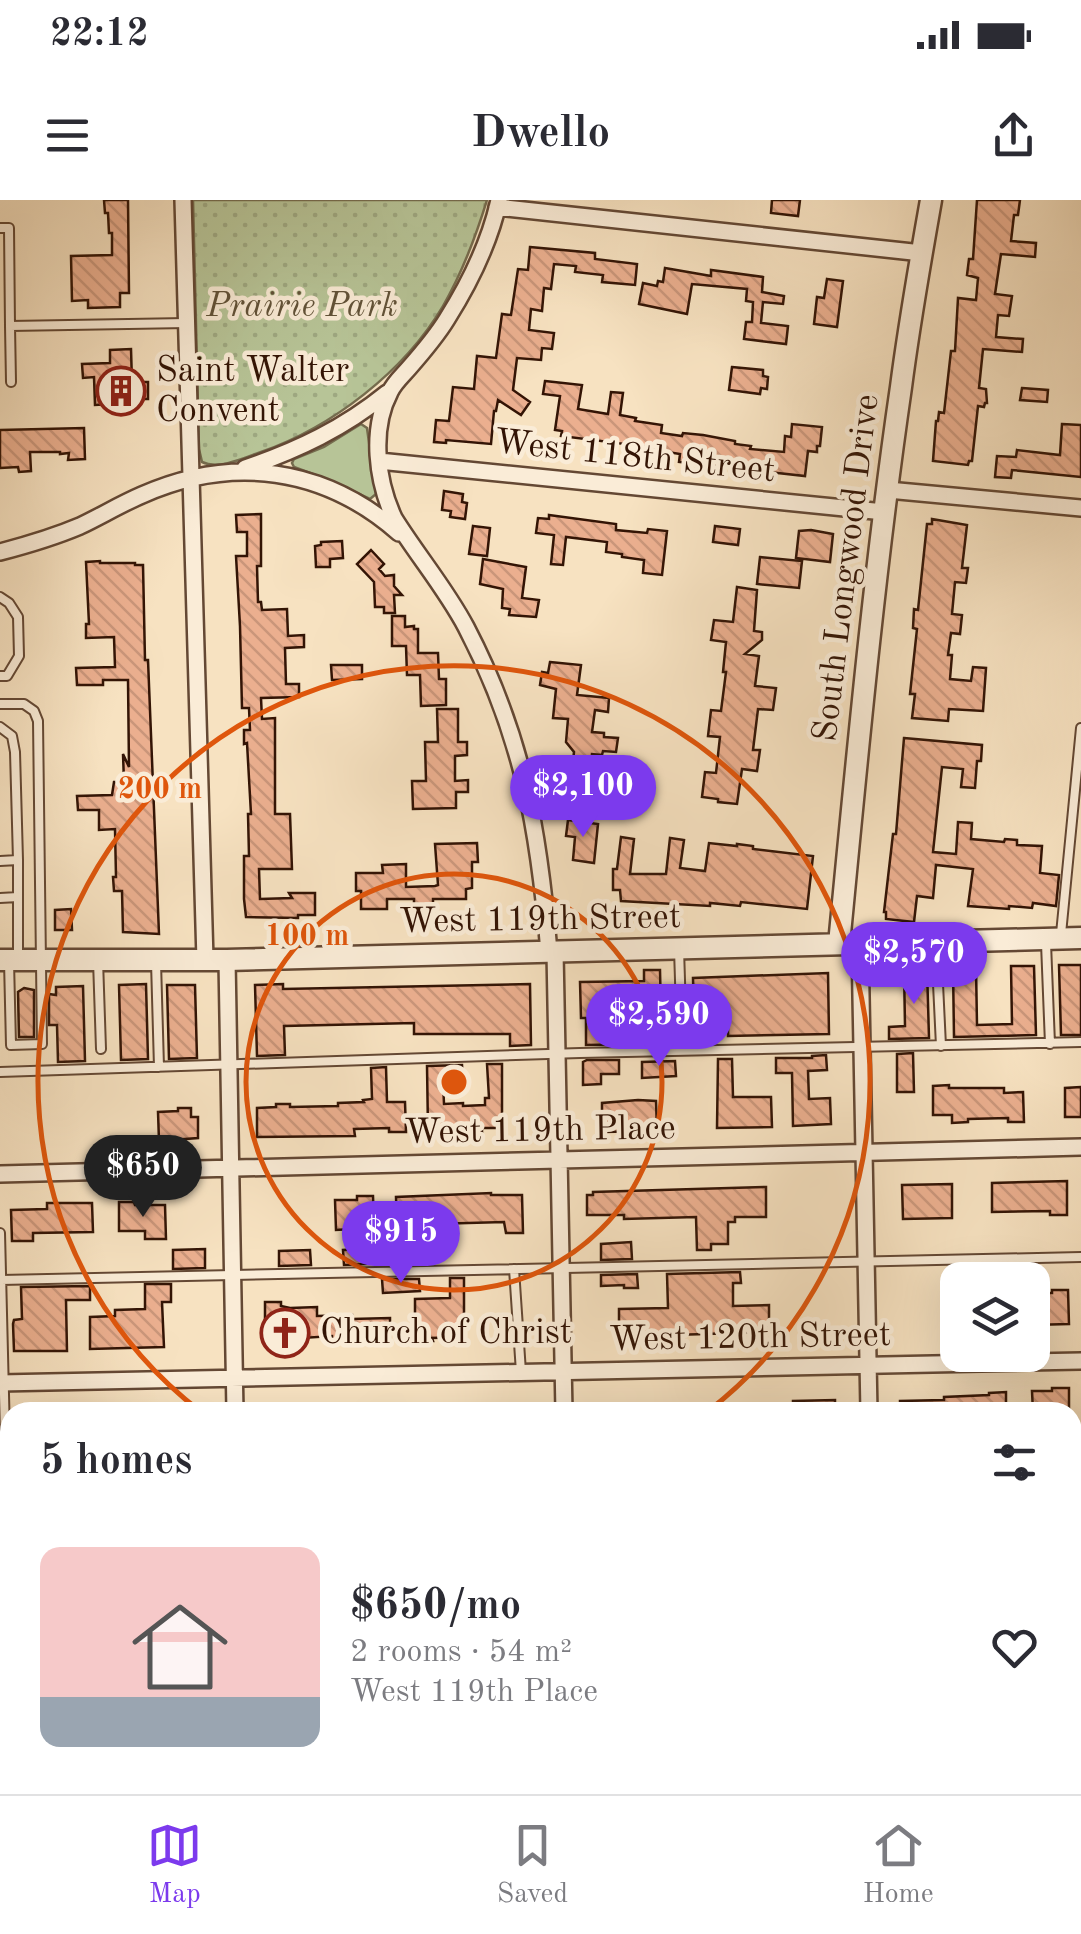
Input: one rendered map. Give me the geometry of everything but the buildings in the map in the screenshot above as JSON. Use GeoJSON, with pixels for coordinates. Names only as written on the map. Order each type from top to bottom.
{"type":"FeatureCollection","features":[{"type":"Feature","properties":{"kind":"street"},"geometry":{"type":"LineString","coordinates":[[184,200],[204,960]]}},
{"type":"Feature","properties":{"kind":"street","name":"South Longwood Drive"},"geometry":{"type":"LineString","coordinates":[[838,944],[884,512],[931,200]]}},
{"type":"Feature","properties":{"kind":"street"},"geometry":{"type":"LineString","coordinates":[[0,552],[79,526],[142,495],[280,456],[331,433],[390,390],[446,321],[464,288],[498,204],[922,253]]}},
{"type":"Feature","properties":{"kind":"street"},"geometry":{"type":"LineString","coordinates":[[390,390],[380,426],[379,461],[386,501],[464,624],[509,722],[536,830],[552,952],[557,1054],[564,1402]]}},
{"type":"Feature","properties":{"kind":"street","name":"West 118th Street"},"geometry":{"type":"LineString","coordinates":[[379,461],[884,512]]}},
{"type":"Feature","properties":{"kind":"street"},"geometry":{"type":"LineString","coordinates":[[234,471],[267,472],[322,486],[362,505],[409,542]]}},
{"type":"Feature","properties":{"kind":"street"},"geometry":{"type":"LineString","coordinates":[[888,490],[1081,508]]}},
{"type":"Feature","properties":{"kind":"street","name":"West 119th Street"},"geometry":{"type":"LineString","coordinates":[[9,960],[227,960],[1062,938]]}},
{"type":"Feature","properties":{"kind":"street"},"geometry":{"type":"LineString","coordinates":[[860,944],[869,1402]]}},
{"type":"Feature","properties":{"kind":"street"},"geometry":{"type":"LineString","coordinates":[[227,960],[235,1402]]}},
{"type":"Feature","properties":{"kind":"street","name":"West 119th Place"},"geometry":{"type":"LineString","coordinates":[[0,1174],[1081,1147]]}},
{"type":"Feature","properties":{"kind":"street","name":"West 120th Street"},"geometry":{"type":"LineString","coordinates":[[2,1383],[1081,1360]]}},
{"type":"Feature","properties":{"kind":"street"},"geometry":{"type":"LineString","coordinates":[[533,1794],[571,1794]]}},
{"type":"Feature","properties":{"kind":"lane"},"geometry":{"type":"LineString","coordinates":[[0,228],[9,228],[11,382]]}},
{"type":"Feature","properties":{"kind":"lane"},"geometry":{"type":"LineString","coordinates":[[10,326],[186,324]]}},
{"type":"Feature","properties":{"kind":"lane"},"geometry":{"type":"LineString","coordinates":[[0,597],[18,617],[20,656],[7,676],[0,676]]}},
{"type":"Feature","properties":{"kind":"lane"},"geometry":{"type":"LineString","coordinates":[[0,704],[24,704],[34,710],[38,721],[42,1044],[11,1045],[9,960],[18,898],[15,752],[12,736],[0,728]]}},
{"type":"Feature","properties":{"kind":"lane"},"geometry":{"type":"LineString","coordinates":[[1050,1044],[1081,728]]}},
{"type":"Feature","properties":{"kind":"lane"},"geometry":{"type":"LineString","coordinates":[[0,861],[18,860]]}},
{"type":"Feature","properties":{"kind":"lane"},"geometry":{"type":"LineString","coordinates":[[0,898],[18,898]]}},
{"type":"Feature","properties":{"kind":"lane"},"geometry":{"type":"LineString","coordinates":[[936,942],[941,1046]]}},
{"type":"Feature","properties":{"kind":"lane"},"geometry":{"type":"LineString","coordinates":[[679,948],[682,1042]]}},
{"type":"Feature","properties":{"kind":"lane"},"geometry":{"type":"LineString","coordinates":[[98,960],[101,1049]]}},
{"type":"Feature","properties":{"kind":"lane"},"geometry":{"type":"LineString","coordinates":[[156,960],[159,1067]]}},
{"type":"Feature","properties":{"kind":"lane"},"geometry":{"type":"LineString","coordinates":[[0,1072],[1081,1042]]}},
{"type":"Feature","properties":{"kind":"lane"},"geometry":{"type":"LineString","coordinates":[[0,1232],[2,1383]]}},
{"type":"Feature","properties":{"kind":"lane"},"geometry":{"type":"LineString","coordinates":[[1,1280],[1081,1257]]}},
{"type":"Feature","properties":{"kind":"lane"},"geometry":{"type":"LineString","coordinates":[[514,1269],[521,1372]]}},
{"type":"Feature","properties":{"kind":"green space","name":"Prairie Park"},"geometry":{"type":"Polygon","coordinates":[[[193,200],[487,200],[468,254],[443,306],[387,375],[314,428],[261,452],[216,465],[202,462],[199,449],[193,200]]]}},
{"type":"Feature","properties":{"kind":"green space"},"geometry":{"type":"Polygon","coordinates":[[[361,424],[367,428],[376,494],[370,499],[294,467],[294,459],[324,447],[361,424]]]}},
{"type":"Feature","properties":{"kind":"place","name":"Saint Walter Convent"},"geometry":{"type":"Point","coordinates":[121,391]}},
{"type":"Feature","properties":{"kind":"place","name":"Church of Christ"},"geometry":{"type":"Point","coordinates":[285,1333]}}]}
